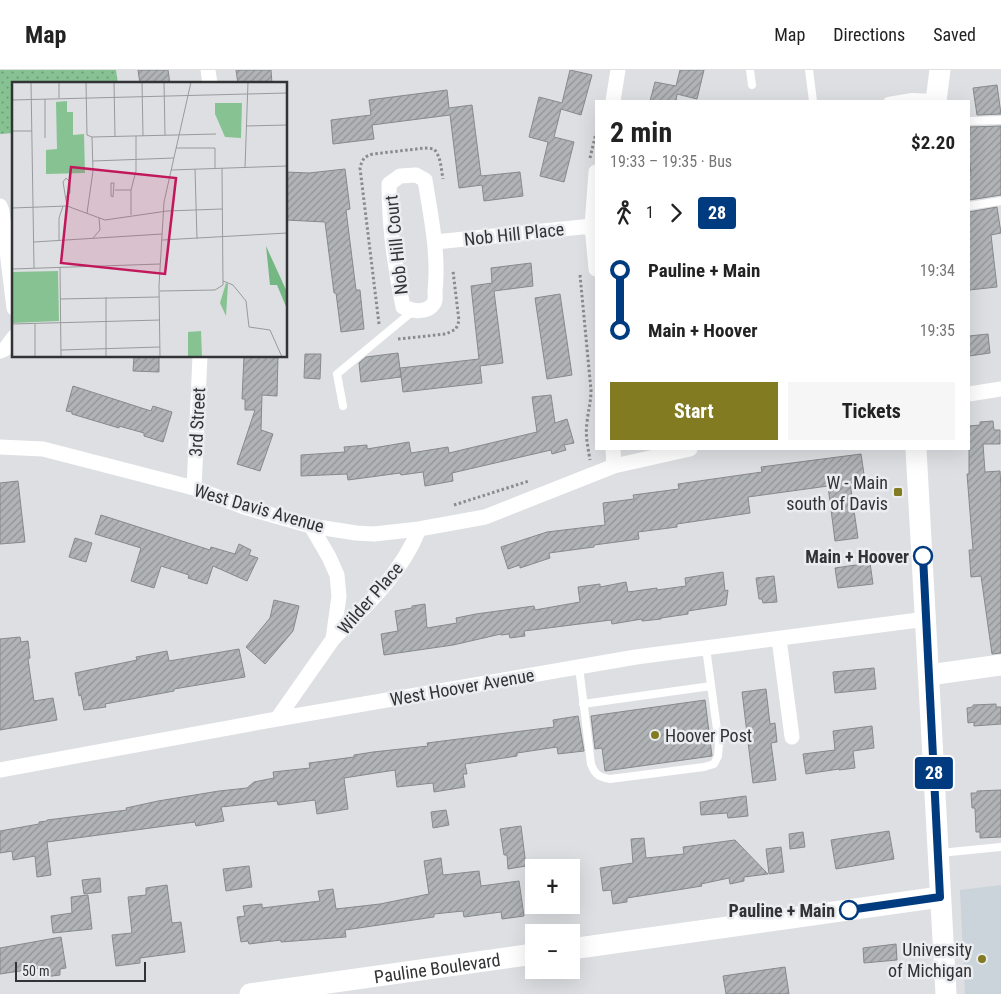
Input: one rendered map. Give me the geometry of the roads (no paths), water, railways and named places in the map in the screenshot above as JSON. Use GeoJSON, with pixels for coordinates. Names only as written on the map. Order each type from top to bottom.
{"type":"FeatureCollection","features":[{"type":"Feature","properties":{"kind":"street"},"geometry":{"type":"LineString","coordinates":[[613,100],[618,70]]}},
{"type":"Feature","properties":{"kind":"street"},"geometry":{"type":"LineString","coordinates":[[936,100],[940,70]]}},
{"type":"Feature","properties":{"kind":"street","name":"Nob Hill Court"},"geometry":{"type":"LineString","coordinates":[[416,175],[426,180],[435,242],[437,281],[435,302],[428,309],[413,311],[403,307],[389,200],[389,184],[400,176],[416,175]]}},
{"type":"Feature","properties":{"kind":"street"},"geometry":{"type":"LineString","coordinates":[[595,186],[592,226],[595,258]]}},
{"type":"Feature","properties":{"kind":"street"},"geometry":{"type":"LineString","coordinates":[[0,206],[12,292]]}},
{"type":"Feature","properties":{"kind":"street","name":"Nob Hill Place"},"geometry":{"type":"LineString","coordinates":[[435,242],[592,226]]}},
{"type":"Feature","properties":{"kind":"street"},"geometry":{"type":"LineString","coordinates":[[0,351],[12,339]]}},
{"type":"Feature","properties":{"kind":"street","name":"3rd Street"},"geometry":{"type":"LineString","coordinates":[[194,488],[200,358]]}},
{"type":"Feature","properties":{"kind":"street"},"geometry":{"type":"LineString","coordinates":[[970,394],[1001,389]]}},
{"type":"Feature","properties":{"kind":"street","name":"West Davis Avenue"},"geometry":{"type":"LineString","coordinates":[[0,447],[43,449],[194,488],[244,507],[311,526],[374,534],[419,529],[485,517],[613,456],[679,450]]}},
{"type":"Feature","properties":{"kind":"street"},"geometry":{"type":"LineString","coordinates":[[916,450],[946,994]]}},
{"type":"Feature","properties":{"kind":"street","name":"Wilder Place"},"geometry":{"type":"LineString","coordinates":[[311,526],[330,557],[338,576],[339,596],[334,639]]}},
{"type":"Feature","properties":{"kind":"street","name":"Wilder Place"},"geometry":{"type":"LineString","coordinates":[[277,719],[334,639],[374,598],[397,569],[412,547],[419,529]]}},
{"type":"Feature","properties":{"kind":"street","name":"West Hoover Avenue"},"geometry":{"type":"LineString","coordinates":[[0,770],[277,719],[636,657],[926,619]]}},
{"type":"Feature","properties":{"kind":"street"},"geometry":{"type":"LineString","coordinates":[[779,639],[792,737]]}},
{"type":"Feature","properties":{"kind":"street"},"geometry":{"type":"LineString","coordinates":[[929,675],[1001,665]]}},
{"type":"Feature","properties":{"kind":"street"},"geometry":{"type":"LineString","coordinates":[[580,948],[940,897]]}},
{"type":"Feature","properties":{"kind":"street","name":"Pauline Boulevard"},"geometry":{"type":"LineString","coordinates":[[250,994],[525,955]]}},
{"type":"Feature","properties":{"kind":"lane"},"geometry":{"type":"LineString","coordinates":[[750,70],[752,85]]}},
{"type":"Feature","properties":{"kind":"lane"},"geometry":{"type":"LineString","coordinates":[[809,70],[813,100]]}},
{"type":"Feature","properties":{"kind":"lane"},"geometry":{"type":"LineString","coordinates":[[893,100],[912,96],[936,100]]}},
{"type":"Feature","properties":{"kind":"lane"},"geometry":{"type":"LineString","coordinates":[[970,122],[1001,120]]}},
{"type":"Feature","properties":{"kind":"lane"},"geometry":{"type":"LineString","coordinates":[[970,206],[1001,201]]}},
{"type":"Feature","properties":{"kind":"lane"},"geometry":{"type":"LineString","coordinates":[[343,406],[337,374],[413,311]]}},
{"type":"Feature","properties":{"kind":"lane"},"geometry":{"type":"LineString","coordinates":[[579,667],[591,764],[594,772],[600,778],[610,779],[704,767],[714,764],[718,756],[719,744],[706,648]]}},
{"type":"Feature","properties":{"kind":"lane"},"geometry":{"type":"LineString","coordinates":[[583,704],[711,686]]}},
{"type":"Feature","properties":{"kind":"lane"},"geometry":{"type":"LineString","coordinates":[[938,853],[1001,847]]}},
{"type":"Feature","properties":{"kind":"place","name":"W - Main south of Davis"},"geometry":{"type":"Point","coordinates":[898,492]}},
{"type":"Feature","properties":{"kind":"place","name":"Main + Hoover"},"geometry":{"type":"Point","coordinates":[923,556]}},
{"type":"Feature","properties":{"kind":"place","name":"Hoover Post"},"geometry":{"type":"Point","coordinates":[655,735]}},
{"type":"Feature","properties":{"kind":"place","name":"Pauline + Main"},"geometry":{"type":"Point","coordinates":[849,910]}},
{"type":"Feature","properties":{"kind":"place","name":"University of Michigan"},"geometry":{"type":"Point","coordinates":[982,959]}}]}
